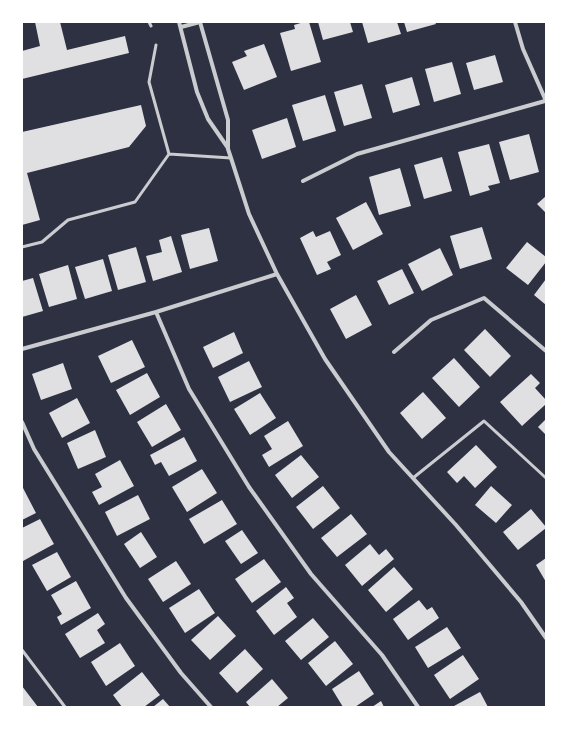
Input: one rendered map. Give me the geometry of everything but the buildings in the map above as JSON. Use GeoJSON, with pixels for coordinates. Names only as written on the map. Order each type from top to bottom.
{"type":"FeatureCollection","features":[{"type":"Feature","properties":{"kind":"street"},"geometry":{"type":"LineString","coordinates":[[179,22],[198,92],[208,119],[228,149],[249,214],[277,274],[325,360],[389,452],[456,525],[521,602],[546,638]]}},
{"type":"Feature","properties":{"kind":"street"},"geometry":{"type":"LineString","coordinates":[[181,27],[200,22],[228,120],[228,149]]}},
{"type":"Feature","properties":{"kind":"street"},"geometry":{"type":"LineString","coordinates":[[303,181],[357,154],[546,101],[523,49],[515,22]]}},
{"type":"Feature","properties":{"kind":"street"},"geometry":{"type":"LineString","coordinates":[[22,349],[156,312],[277,274]]}},
{"type":"Feature","properties":{"kind":"street"},"geometry":{"type":"LineString","coordinates":[[394,352],[431,320],[484,298],[546,351]]}},
{"type":"Feature","properties":{"kind":"street"},"geometry":{"type":"LineString","coordinates":[[156,312],[189,389],[249,487],[311,574],[382,655],[418,707]]}},
{"type":"Feature","properties":{"kind":"street"},"geometry":{"type":"LineString","coordinates":[[22,422],[34,449],[126,598],[181,673],[212,707]]}},
{"type":"Feature","properties":{"kind":"lane"},"geometry":{"type":"LineString","coordinates":[[149,22],[151,26]]}},
{"type":"Feature","properties":{"kind":"lane"},"geometry":{"type":"LineString","coordinates":[[156,45],[149,82],[169,154]]}},
{"type":"Feature","properties":{"kind":"lane"},"geometry":{"type":"LineString","coordinates":[[169,154],[231,158]]}},
{"type":"Feature","properties":{"kind":"lane"},"geometry":{"type":"LineString","coordinates":[[22,247],[42,242],[68,220],[135,202],[169,154]]}},
{"type":"Feature","properties":{"kind":"lane"},"geometry":{"type":"LineString","coordinates":[[413,478],[484,421],[546,478]]}},
{"type":"Feature","properties":{"kind":"lane"},"geometry":{"type":"LineString","coordinates":[[22,650],[65,707]]}},
{"type":"Feature","properties":{"kind":"lane"},"geometry":{"type":"LineString","coordinates":[[22,659],[27,656]]}}]}
